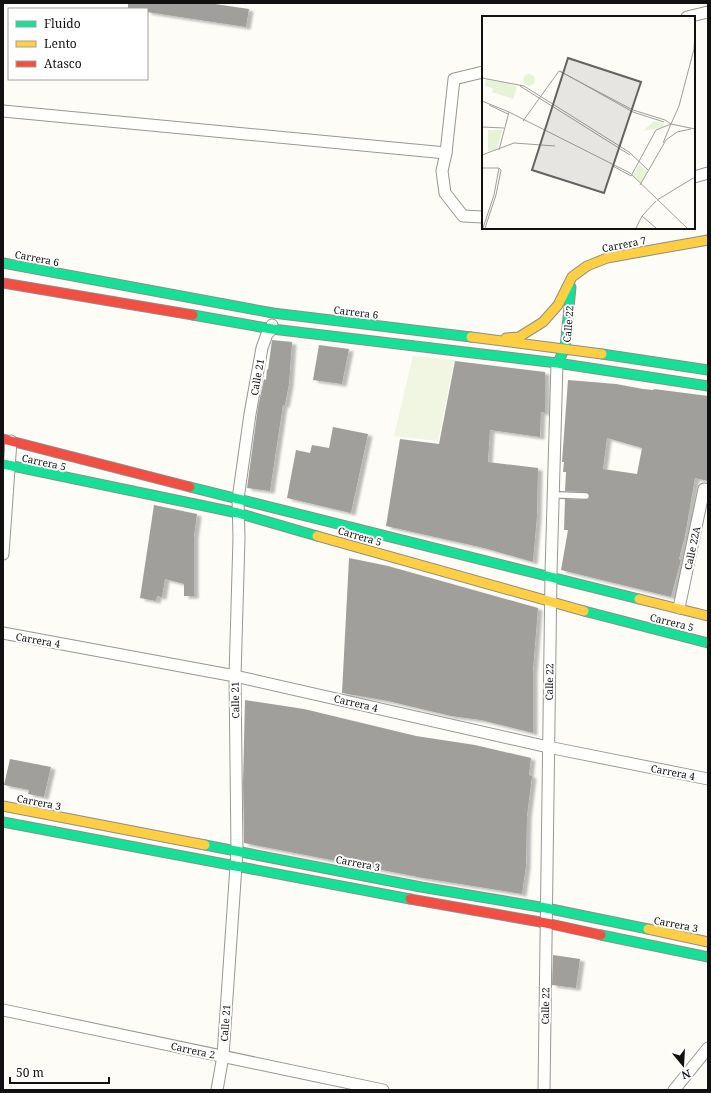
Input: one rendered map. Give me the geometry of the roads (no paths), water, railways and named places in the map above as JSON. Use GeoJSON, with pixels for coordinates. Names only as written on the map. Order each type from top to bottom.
{"type":"FeatureCollection","features":[{"type":"Feature","properties":{"kind":"street"},"geometry":{"type":"LineString","coordinates":[[691,16],[708,12]]}},
{"type":"Feature","properties":{"kind":"street"},"geometry":{"type":"LineString","coordinates":[[482,72],[454,79],[446,153],[442,170],[445,193],[463,216],[482,217]]}},
{"type":"Feature","properties":{"kind":"street"},"geometry":{"type":"LineString","coordinates":[[3,111],[446,153]]}},
{"type":"Feature","properties":{"kind":"street"},"geometry":{"type":"LineString","coordinates":[[695,176],[708,174]]}},
{"type":"Feature","properties":{"kind":"street","name":"Carrera 7"},"geometry":{"type":"LineString","coordinates":[[572,277],[587,266],[607,258],[708,240]]}},
{"type":"Feature","properties":{"kind":"street","name":"Carrera 6"},"geometry":{"type":"LineString","coordinates":[[3,263],[273,313],[565,348],[708,370]]}},
{"type":"Feature","properties":{"kind":"street"},"geometry":{"type":"LineString","coordinates":[[490,339],[519,337],[543,322],[558,305],[572,277]]}},
{"type":"Feature","properties":{"kind":"street","name":"Calle 22"},"geometry":{"type":"LineString","coordinates":[[544,1090],[550,576],[557,363],[565,348],[572,277]]}},
{"type":"Feature","properties":{"kind":"street"},"geometry":{"type":"LineString","coordinates":[[3,283],[272,329],[557,363],[708,386]]}},
{"type":"Feature","properties":{"kind":"street","name":"Calle 21"},"geometry":{"type":"LineString","coordinates":[[217,1090],[223,1056],[237,851],[235,676],[238,499],[250,414],[262,348],[267,334],[272,329],[273,313]]}},
{"type":"Feature","properties":{"kind":"street"},"geometry":{"type":"LineString","coordinates":[[3,554],[7,440]]}},
{"type":"Feature","properties":{"kind":"street","name":"Carrera 5"},"geometry":{"type":"LineString","coordinates":[[7,440],[708,616]]}},
{"type":"Feature","properties":{"kind":"street","name":"Carrera 5"},"geometry":{"type":"LineString","coordinates":[[6,465],[238,513],[550,602],[708,643]]}},
{"type":"Feature","properties":{"kind":"street","name":"Calle 22A"},"geometry":{"type":"LineString","coordinates":[[679,608],[706,489]]}},
{"type":"Feature","properties":{"kind":"street","name":"Carrera 4"},"geometry":{"type":"LineString","coordinates":[[3,633],[235,676],[548,747],[708,779]]}},
{"type":"Feature","properties":{"kind":"street","name":"Carrera 3"},"geometry":{"type":"LineString","coordinates":[[3,806],[318,867],[546,908],[708,942]]}},
{"type":"Feature","properties":{"kind":"street"},"geometry":{"type":"LineString","coordinates":[[3,822],[420,901],[546,923],[644,945],[708,957]]}},
{"type":"Feature","properties":{"kind":"street"},"geometry":{"type":"LineString","coordinates":[[106,841],[107,826]]}},
{"type":"Feature","properties":{"kind":"street"},"geometry":{"type":"LineString","coordinates":[[318,867],[318,882]]}},
{"type":"Feature","properties":{"kind":"street"},"geometry":{"type":"LineString","coordinates":[[420,901],[421,886]]}},
{"type":"Feature","properties":{"kind":"street"},"geometry":{"type":"LineString","coordinates":[[644,945],[647,930]]}},
{"type":"Feature","properties":{"kind":"street","name":"Carrera 2"},"geometry":{"type":"LineString","coordinates":[[3,1010],[383,1090]]}},
{"type":"Feature","properties":{"kind":"street"},"geometry":{"type":"LineString","coordinates":[[674,1090],[708,1048]]}},
{"type":"Feature","properties":{"kind":"lane"},"geometry":{"type":"LineString","coordinates":[[560,495],[586,496]]}}]}
